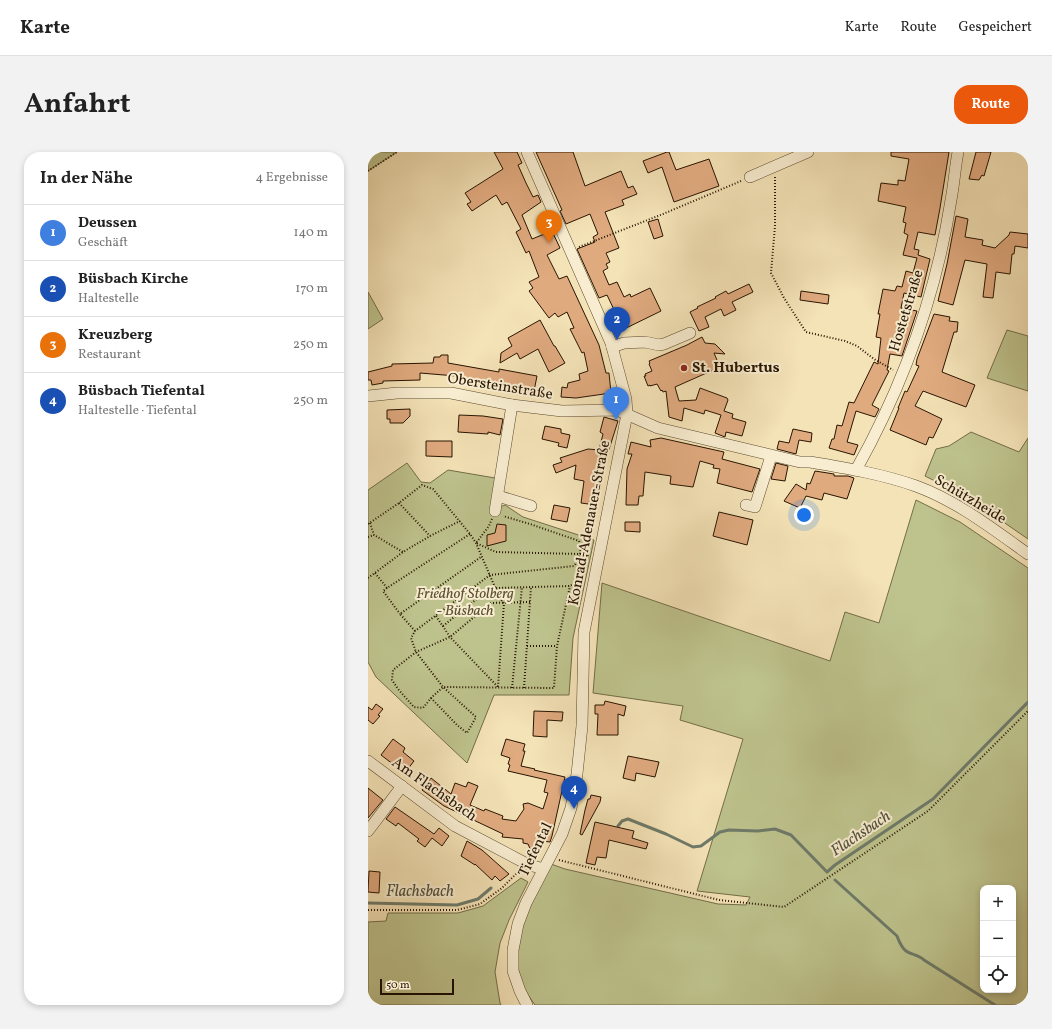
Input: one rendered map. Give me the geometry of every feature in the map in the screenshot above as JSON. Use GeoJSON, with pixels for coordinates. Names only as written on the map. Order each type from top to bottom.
{"type":"FeatureCollection","features":[{"type":"Feature","properties":{"kind":"street","name":"Konrad-Adenauer-Straße"},"geometry":{"type":"LineString","coordinates":[[527,152],[612,347],[626,399],[627,414],[584,632]]}},
{"type":"Feature","properties":{"kind":"street"},"geometry":{"type":"LineString","coordinates":[[750,177],[808,152]]}},
{"type":"Feature","properties":{"kind":"street","name":"Hostetstraße"},"geometry":{"type":"LineString","coordinates":[[856,470],[876,435],[914,346],[934,280],[952,200],[958,152]]}},
{"type":"Feature","properties":{"kind":"street"},"geometry":{"type":"LineString","coordinates":[[612,347],[624,343],[645,342],[659,345],[690,332]]}},
{"type":"Feature","properties":{"kind":"street","name":"Obersteinstraße"},"geometry":{"type":"LineString","coordinates":[[368,396],[396,393],[451,392],[512,405],[562,411],[617,410],[627,414]]}},
{"type":"Feature","properties":{"kind":"street"},"geometry":{"type":"LineString","coordinates":[[494,512],[498,496],[512,405]]}},
{"type":"Feature","properties":{"kind":"street"},"geometry":{"type":"LineString","coordinates":[[627,414],[658,428],[748,449],[771,456],[800,462],[810,462],[856,470]]}},
{"type":"Feature","properties":{"kind":"street"},"geometry":{"type":"LineString","coordinates":[[746,505],[755,507],[771,456]]}},
{"type":"Feature","properties":{"kind":"street","name":"Schützheide"},"geometry":{"type":"LineString","coordinates":[[856,470],[884,476],[917,486],[935,494],[965,511],[1028,554]]}},
{"type":"Feature","properties":{"kind":"street"},"geometry":{"type":"LineString","coordinates":[[498,496],[531,506]]}},
{"type":"Feature","properties":{"kind":"street","name":"Tiefental"},"geometry":{"type":"LineString","coordinates":[[527,1005],[520,992],[513,971],[512,950],[518,924],[526,903],[562,834],[571,808],[577,774],[582,726],[584,632]]}},
{"type":"Feature","properties":{"kind":"street","name":"Am Flachsbach"},"geometry":{"type":"LineString","coordinates":[[368,761],[455,826],[527,864],[544,869]]}},
{"type":"Feature","properties":{"kind":"street"},"geometry":{"type":"LineString","coordinates":[[368,831],[402,786]]}},
{"type":"Feature","properties":{"kind":"path"},"geometry":{"type":"LineString","coordinates":[[368,171],[397,152]]}},
{"type":"Feature","properties":{"kind":"path"},"geometry":{"type":"LineString","coordinates":[[774,166],[775,226],[771,273],[784,298],[806,332],[845,341],[902,375]]}},
{"type":"Feature","properties":{"kind":"path"},"geometry":{"type":"LineString","coordinates":[[590,243],[750,177]]}},
{"type":"Feature","properties":{"kind":"path"},"geometry":{"type":"LineString","coordinates":[[403,552],[374,534],[369,523],[399,503],[422,485],[433,489],[476,543],[500,598],[504,603],[498,688]]}},
{"type":"Feature","properties":{"kind":"path"},"geometry":{"type":"LineString","coordinates":[[399,503],[430,536]]}},
{"type":"Feature","properties":{"kind":"path"},"geometry":{"type":"LineString","coordinates":[[431,698],[457,726],[467,732],[476,718],[443,687],[416,652],[411,638],[415,631],[490,575],[574,566],[578,561],[581,549],[579,541],[494,512],[489,526],[476,543]]}},
{"type":"Feature","properties":{"kind":"path"},"geometry":{"type":"LineString","coordinates":[[368,578],[403,552],[460,521]]}},
{"type":"Feature","properties":{"kind":"path"},"geometry":{"type":"LineString","coordinates":[[368,537],[374,534]]}},
{"type":"Feature","properties":{"kind":"path"},"geometry":{"type":"LineString","coordinates":[[415,631],[383,591],[470,534]]}},
{"type":"Feature","properties":{"kind":"path"},"geometry":{"type":"LineString","coordinates":[[443,626],[488,590],[496,588],[570,586],[580,580],[585,569],[587,556],[580,554],[496,552],[476,543]]}},
{"type":"Feature","properties":{"kind":"path"},"geometry":{"type":"LineString","coordinates":[[400,614],[481,557]]}},
{"type":"Feature","properties":{"kind":"path"},"geometry":{"type":"LineString","coordinates":[[375,573],[387,588]]}},
{"type":"Feature","properties":{"kind":"path"},"geometry":{"type":"LineString","coordinates":[[530,602],[491,603],[450,637],[416,652],[393,670],[392,680],[414,707],[423,708],[443,687],[554,688],[557,646],[570,586]]}},
{"type":"Feature","properties":{"kind":"path"},"geometry":{"type":"LineString","coordinates":[[512,688],[522,587]]}},
{"type":"Feature","properties":{"kind":"path"},"geometry":{"type":"LineString","coordinates":[[524,688],[531,587]]}},
{"type":"Feature","properties":{"kind":"path"},"geometry":{"type":"LineString","coordinates":[[436,616],[450,637],[498,688]]}},
{"type":"Feature","properties":{"kind":"path"},"geometry":{"type":"LineString","coordinates":[[527,646],[557,646]]}},
{"type":"Feature","properties":{"kind":"path"},"geometry":{"type":"LineString","coordinates":[[550,858],[719,900],[784,907],[928,810],[1028,710]]}},
{"type":"Feature","properties":{"kind":"path"},"geometry":{"type":"LineString","coordinates":[[368,910],[457,910],[480,904],[502,888],[527,864]]}},
{"type":"Feature","properties":{"kind":"green space"},"geometry":{"type":"Polygon","coordinates":[[[368,152],[397,152],[368,171],[368,152]]]}},
{"type":"Feature","properties":{"kind":"green space"},"geometry":{"type":"Polygon","coordinates":[[[368,292],[383,319],[368,329],[368,292]]]}},
{"type":"Feature","properties":{"kind":"green space"},"geometry":{"type":"Polygon","coordinates":[[[1007,330],[1028,336],[1028,391],[987,378],[1007,330]]]}},
{"type":"Feature","properties":{"kind":"green space"},"geometry":{"type":"Polygon","coordinates":[[[971,432],[1019,452],[1028,438],[1028,539],[967,497],[925,476],[936,449],[949,446],[971,432]]]}},
{"type":"Feature","properties":{"kind":"green space","name":"Friedhof Stolberg - Büsbach"},"geometry":{"type":"Polygon","coordinates":[[[407,463],[421,482],[430,483],[448,470],[495,478],[500,507],[505,505],[523,517],[594,540],[573,638],[569,695],[494,695],[467,763],[376,677],[368,662],[368,490],[407,463]]]}},
{"type":"Feature","properties":{"kind":"green space"},"geometry":{"type":"Polygon","coordinates":[[[916,500],[960,522],[1028,568],[1028,1005],[535,1005],[518,976],[518,947],[523,922],[533,898],[551,864],[565,869],[718,904],[746,905],[750,897],[697,891],[743,739],[680,720],[683,706],[593,693],[602,583],[830,661],[845,612],[879,623],[916,500]]]}},
{"type":"Feature","properties":{"kind":"green space"},"geometry":{"type":"Polygon","coordinates":[[[521,878],[528,882],[509,920],[500,943],[495,972],[501,1005],[368,1005],[368,922],[386,921],[388,913],[458,913],[483,906],[521,878]]]}},
{"type":"Feature","properties":{"kind":"building"},"geometry":{"type":"Polygon","coordinates":[[[494,152],[517,152],[522,163],[518,165],[526,183],[533,197],[538,195],[541,202],[522,215],[532,239],[552,231],[560,248],[547,255],[559,279],[567,276],[599,345],[606,373],[609,373],[611,393],[576,398],[561,397],[562,387],[567,388],[568,383],[580,380],[579,374],[588,371],[584,352],[582,353],[570,329],[574,328],[567,312],[558,317],[555,313],[549,318],[529,291],[533,288],[529,282],[539,277],[529,251],[526,253],[516,232],[521,229],[507,202],[502,205],[496,195],[472,211],[467,204],[471,202],[465,193],[503,169],[494,152]]]}},
{"type":"Feature","properties":{"kind":"building"},"geometry":{"type":"Polygon","coordinates":[[[536,152],[573,152],[585,186],[621,171],[628,188],[633,186],[637,194],[622,200],[624,205],[605,212],[619,248],[606,253],[610,262],[606,264],[608,268],[603,271],[609,285],[617,282],[624,297],[630,294],[631,297],[650,288],[661,311],[616,333],[611,322],[618,318],[607,295],[599,298],[577,249],[595,242],[593,237],[598,234],[590,214],[566,224],[560,211],[562,210],[536,152]]]}},
{"type":"Feature","properties":{"kind":"building"},"geometry":{"type":"Polygon","coordinates":[[[669,152],[676,170],[709,159],[719,186],[674,202],[662,167],[648,173],[643,161],[669,152]]]}},
{"type":"Feature","properties":{"kind":"building"},"geometry":{"type":"Polygon","coordinates":[[[891,152],[949,152],[935,235],[918,232],[914,249],[919,250],[918,255],[930,259],[921,297],[904,293],[901,308],[917,311],[902,356],[890,354],[887,370],[889,371],[872,405],[879,409],[875,417],[856,411],[847,442],[858,445],[854,455],[829,448],[832,439],[834,439],[837,425],[842,426],[849,402],[854,403],[874,362],[878,364],[881,338],[876,337],[880,314],[878,314],[883,289],[895,291],[897,286],[902,287],[906,271],[913,273],[917,258],[903,255],[908,235],[904,233],[906,223],[903,222],[906,207],[878,201],[881,183],[898,185],[898,180],[905,181],[909,159],[891,156],[891,152]]]}},
{"type":"Feature","properties":{"kind":"building"},"geometry":{"type":"Polygon","coordinates":[[[976,152],[991,152],[984,176],[982,175],[979,180],[969,179],[976,152]]]}},
{"type":"Feature","properties":{"kind":"building"},"geometry":{"type":"Polygon","coordinates":[[[956,216],[968,219],[965,237],[983,240],[982,245],[995,248],[1009,235],[1010,232],[1028,234],[1028,248],[1015,246],[1014,254],[1012,254],[1010,274],[996,272],[993,298],[983,297],[987,264],[965,260],[953,305],[938,301],[956,216]]]}},
{"type":"Feature","properties":{"kind":"building"},"geometry":{"type":"Polygon","coordinates":[[[658,219],[663,236],[654,239],[648,222],[658,219]]]}},
{"type":"Feature","properties":{"kind":"building"},"geometry":{"type":"Polygon","coordinates":[[[749,284],[753,292],[732,302],[736,310],[724,316],[721,309],[705,317],[709,327],[699,331],[690,312],[726,291],[728,294],[749,284]]]}},
{"type":"Feature","properties":{"kind":"building"},"geometry":{"type":"Polygon","coordinates":[[[801,291],[829,295],[828,304],[800,300],[801,291]]]}},
{"type":"Feature","properties":{"kind":"building"},"geometry":{"type":"Polygon","coordinates":[[[934,314],[950,317],[949,321],[958,322],[957,332],[954,332],[942,372],[975,385],[966,407],[923,391],[915,406],[942,419],[933,438],[929,437],[926,445],[890,430],[905,391],[907,392],[919,366],[916,365],[917,359],[934,314]]]}},
{"type":"Feature","properties":{"kind":"building"},"geometry":{"type":"Polygon","coordinates":[[[540,320],[565,363],[549,372],[538,349],[520,359],[517,353],[500,363],[501,353],[512,346],[508,338],[540,320]]]}},
{"type":"Feature","properties":{"kind":"building"},"geometry":{"type":"Polygon","coordinates":[[[702,337],[705,343],[715,344],[725,354],[714,353],[720,367],[675,387],[679,401],[696,400],[700,388],[727,398],[728,400],[724,411],[733,414],[732,418],[746,422],[742,436],[726,432],[725,437],[715,433],[721,415],[705,410],[704,414],[684,408],[682,421],[669,417],[666,391],[661,391],[657,384],[648,386],[644,376],[652,371],[649,361],[702,337]]]}},
{"type":"Feature","properties":{"kind":"building"},"geometry":{"type":"Polygon","coordinates":[[[441,355],[448,355],[448,363],[499,372],[499,369],[537,376],[533,396],[476,384],[456,382],[456,376],[420,373],[420,380],[383,381],[383,383],[372,385],[371,380],[368,380],[368,372],[392,366],[392,364],[433,363],[434,357],[440,357],[441,355]]]}},
{"type":"Feature","properties":{"kind":"building"},"geometry":{"type":"Polygon","coordinates":[[[410,409],[410,416],[403,423],[390,423],[390,419],[387,419],[387,410],[410,409]]]}},
{"type":"Feature","properties":{"kind":"building"},"geometry":{"type":"Polygon","coordinates":[[[459,415],[503,419],[500,435],[488,432],[488,434],[458,432],[459,415]]]}},
{"type":"Feature","properties":{"kind":"building"},"geometry":{"type":"Polygon","coordinates":[[[604,417],[618,421],[606,459],[604,473],[602,473],[596,505],[581,503],[584,481],[574,479],[576,465],[556,473],[553,465],[562,462],[560,458],[588,449],[599,450],[603,434],[600,432],[604,417]]]}},
{"type":"Feature","properties":{"kind":"building"},"geometry":{"type":"Polygon","coordinates":[[[545,426],[561,429],[561,433],[570,435],[567,448],[558,446],[559,443],[542,439],[545,426]]]}},
{"type":"Feature","properties":{"kind":"building"},"geometry":{"type":"Polygon","coordinates":[[[793,429],[812,433],[811,442],[799,440],[796,454],[777,449],[779,441],[789,443],[793,429]]]}},
{"type":"Feature","properties":{"kind":"building"},"geometry":{"type":"Polygon","coordinates":[[[661,438],[724,452],[722,459],[760,469],[752,492],[717,483],[720,469],[713,468],[714,465],[700,461],[693,487],[670,484],[671,476],[645,472],[643,496],[639,496],[638,505],[626,505],[627,469],[632,454],[628,454],[631,442],[651,447],[650,440],[661,438]]]}},
{"type":"Feature","properties":{"kind":"building"},"geometry":{"type":"Polygon","coordinates":[[[426,441],[452,441],[452,457],[426,456],[426,441]]]}},
{"type":"Feature","properties":{"kind":"building"},"geometry":{"type":"Polygon","coordinates":[[[776,463],[788,466],[785,481],[771,479],[776,463]]]}},
{"type":"Feature","properties":{"kind":"building"},"geometry":{"type":"Polygon","coordinates":[[[815,471],[834,474],[834,476],[848,476],[854,478],[847,499],[824,493],[822,500],[806,496],[800,508],[784,501],[796,484],[806,490],[807,483],[810,484],[815,471]]]}},
{"type":"Feature","properties":{"kind":"building"},"geometry":{"type":"Polygon","coordinates":[[[554,505],[570,508],[567,522],[551,519],[554,505]]]}},
{"type":"Feature","properties":{"kind":"building"},"geometry":{"type":"Polygon","coordinates":[[[719,512],[753,520],[747,545],[713,536],[719,512]]]}},
{"type":"Feature","properties":{"kind":"building"},"geometry":{"type":"Polygon","coordinates":[[[625,522],[640,522],[640,532],[625,531],[625,522]]]}},
{"type":"Feature","properties":{"kind":"building"},"geometry":{"type":"Polygon","coordinates":[[[497,524],[506,525],[506,541],[487,546],[487,535],[495,533],[497,524]]]}},
{"type":"Feature","properties":{"kind":"building"},"geometry":{"type":"Polygon","coordinates":[[[605,701],[626,706],[624,716],[618,714],[618,735],[597,735],[598,714],[595,714],[595,705],[604,705],[605,701]]]}},
{"type":"Feature","properties":{"kind":"building"},"geometry":{"type":"Polygon","coordinates":[[[376,704],[383,709],[378,715],[380,716],[373,724],[368,720],[368,707],[372,710],[376,704]]]}},
{"type":"Feature","properties":{"kind":"building"},"geometry":{"type":"Polygon","coordinates":[[[534,711],[563,712],[562,721],[547,720],[547,737],[533,736],[534,711]]]}},
{"type":"Feature","properties":{"kind":"building"},"geometry":{"type":"Polygon","coordinates":[[[393,739],[405,748],[403,752],[414,761],[404,774],[381,755],[393,739]]]}},
{"type":"Feature","properties":{"kind":"building"},"geometry":{"type":"Polygon","coordinates":[[[506,739],[525,744],[523,751],[525,751],[521,766],[565,777],[550,842],[542,841],[540,852],[531,851],[528,844],[523,843],[523,839],[502,837],[503,834],[444,806],[422,790],[431,778],[451,794],[455,783],[466,787],[468,782],[478,786],[470,805],[484,811],[485,809],[503,816],[502,819],[516,821],[524,809],[523,804],[528,803],[543,809],[548,793],[544,792],[547,780],[508,771],[510,758],[501,755],[506,739]]]}},
{"type":"Feature","properties":{"kind":"building"},"geometry":{"type":"Polygon","coordinates":[[[628,756],[659,762],[655,777],[636,773],[635,781],[623,778],[628,756]]]}},
{"type":"Feature","properties":{"kind":"building"},"geometry":{"type":"Polygon","coordinates":[[[368,788],[383,800],[368,818],[368,788]]]}},
{"type":"Feature","properties":{"kind":"building"},"geometry":{"type":"Polygon","coordinates":[[[591,795],[601,797],[600,802],[582,835],[580,834],[585,810],[588,799],[590,799],[591,795]]]}},
{"type":"Feature","properties":{"kind":"building"},"geometry":{"type":"Polygon","coordinates":[[[395,807],[434,834],[439,828],[449,836],[442,846],[432,838],[425,847],[417,841],[419,839],[398,823],[396,826],[386,819],[395,807]]]}},
{"type":"Feature","properties":{"kind":"building"},"geometry":{"type":"Polygon","coordinates":[[[595,822],[634,831],[632,838],[648,843],[646,849],[609,840],[606,858],[597,857],[595,865],[586,863],[595,822]]]}},
{"type":"Feature","properties":{"kind":"building"},"geometry":{"type":"Polygon","coordinates":[[[467,841],[482,850],[509,874],[500,881],[495,876],[492,880],[475,864],[461,856],[467,841]]]}},
{"type":"Feature","properties":{"kind":"building"},"geometry":{"type":"Polygon","coordinates":[[[369,871],[380,872],[379,893],[368,892],[369,871]]]}},
{"type":"Feature","properties":{"kind":"waterway","name":"Flachsbach"},"geometry":{"type":"LineString","coordinates":[[618,826],[622,821],[628,819],[666,834],[693,847],[701,846],[720,832],[729,830],[758,831],[775,829],[791,835],[827,872],[835,865],[933,799],[1028,702]]}},
{"type":"Feature","properties":{"kind":"waterway"},"geometry":{"type":"LineString","coordinates":[[835,880],[897,936],[901,946],[906,951],[924,960],[995,1005]]}},
{"type":"Feature","properties":{"kind":"waterway","name":"Flachsbach"},"geometry":{"type":"LineString","coordinates":[[368,903],[457,905],[478,899],[491,888]]}},
{"type":"Feature","properties":{"kind":"place","name":"Kreuzberg"},"geometry":{"type":"Point","coordinates":[549,243]}},
{"type":"Feature","properties":{"kind":"place","name":"Büsbach Kirche"},"geometry":{"type":"Point","coordinates":[617,340]}},
{"type":"Feature","properties":{"kind":"place","name":"St. Hubertus"},"geometry":{"type":"Point","coordinates":[684,368]}},
{"type":"Feature","properties":{"kind":"place","name":"Deussen"},"geometry":{"type":"Point","coordinates":[616,420]}},
{"type":"Feature","properties":{"kind":"place","name":"Büsbach Tiefental"},"geometry":{"type":"Point","coordinates":[574,809]}}]}
